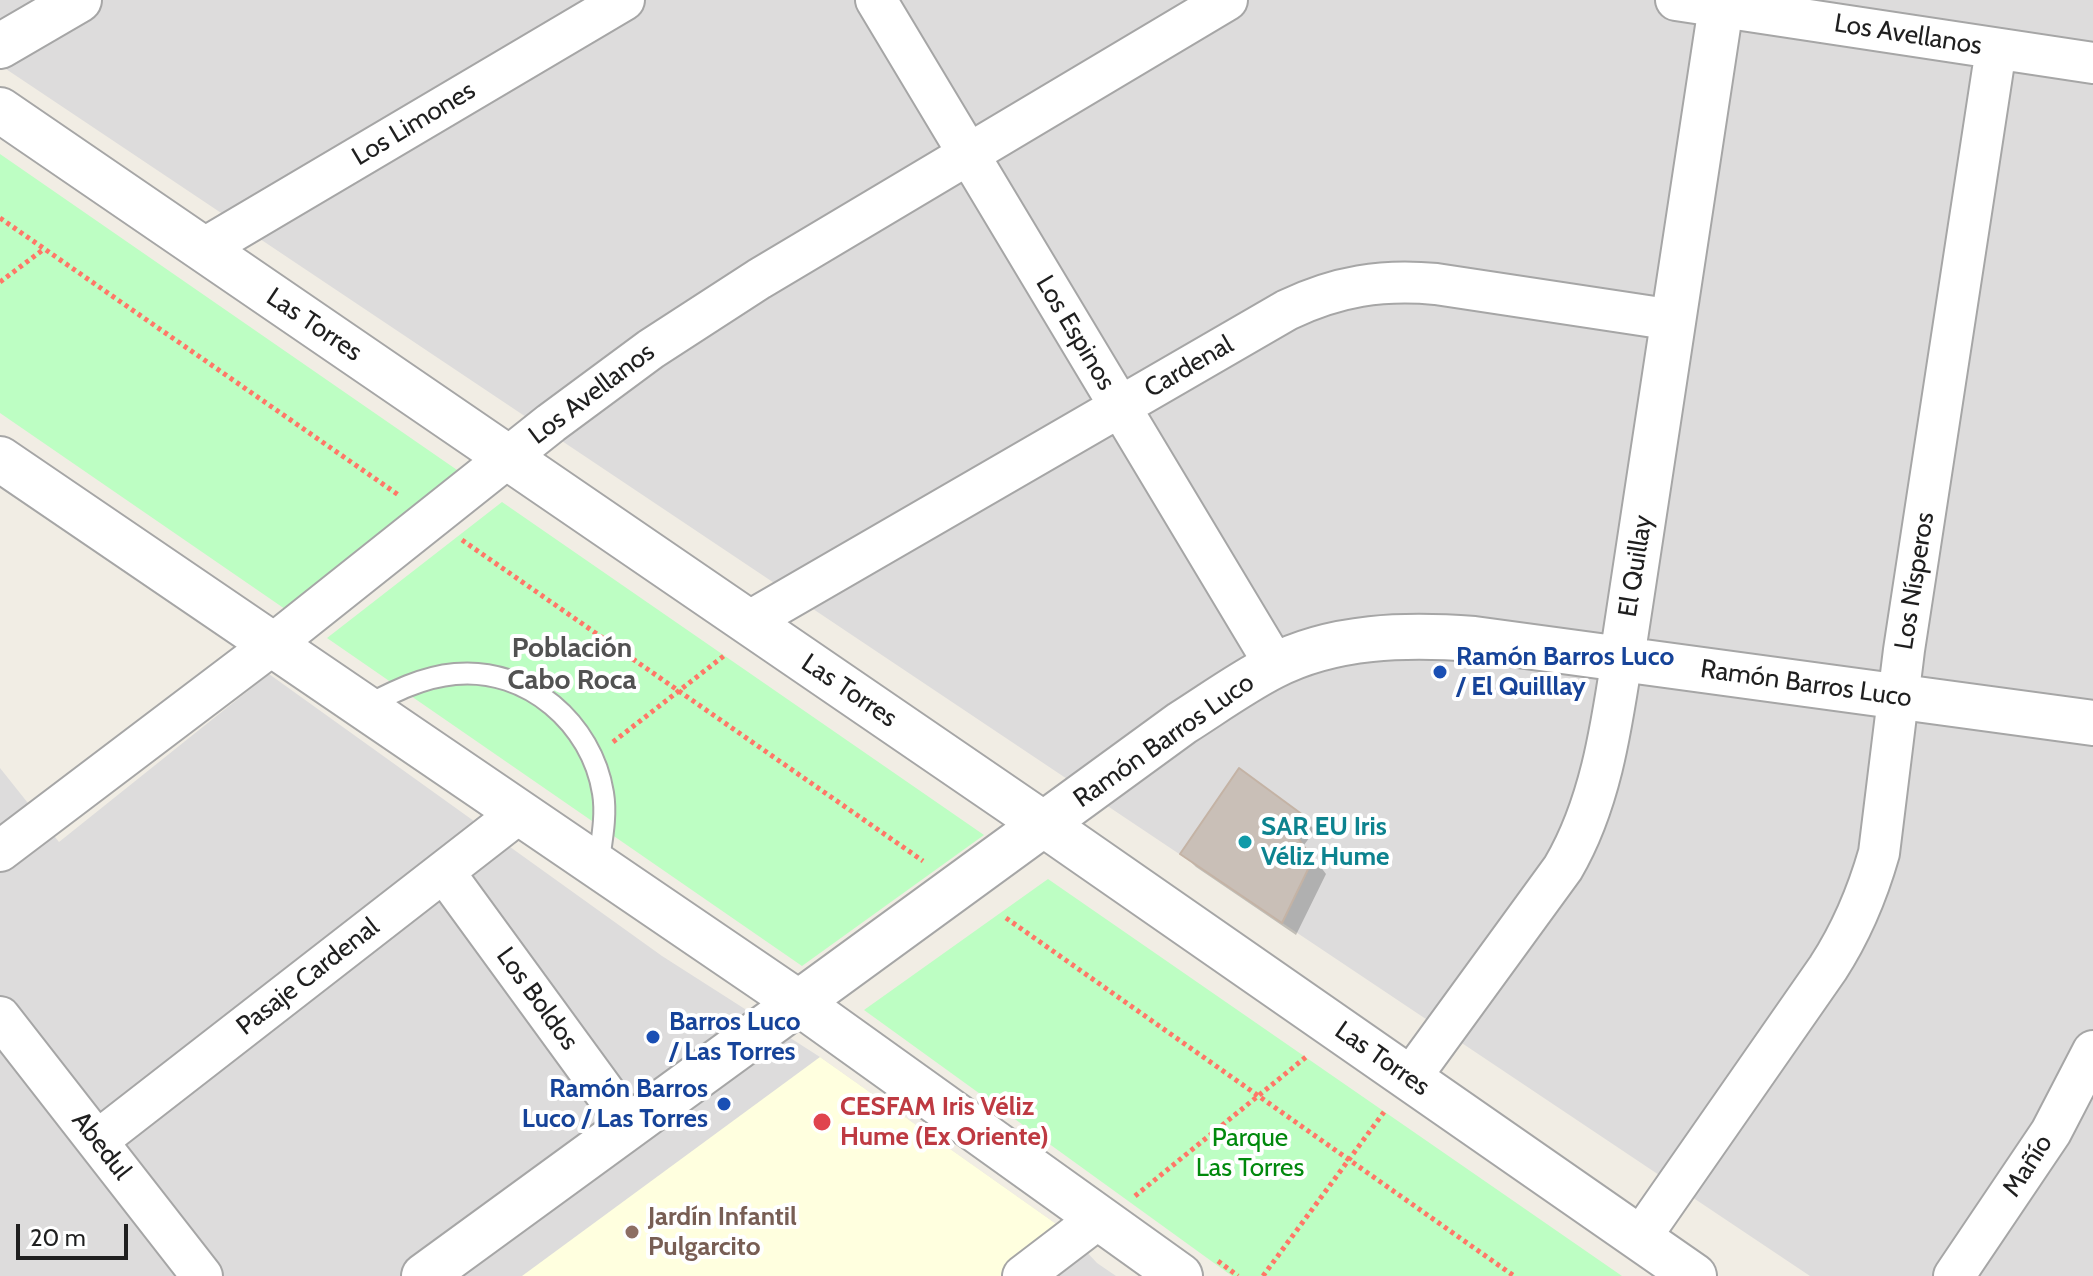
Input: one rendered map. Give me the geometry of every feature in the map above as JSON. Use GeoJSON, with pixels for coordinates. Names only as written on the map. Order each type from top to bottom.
{"type":"FeatureCollection","features":[{"type":"Feature","properties":{"kind":"street"},"geometry":{"type":"LineString","coordinates":[[0,46],[79,0]]}},
{"type":"Feature","properties":{"kind":"street","name":"Los Limones"},"geometry":{"type":"LineString","coordinates":[[203,249],[624,0]]}},
{"type":"Feature","properties":{"kind":"street","name":"Los Espinos"},"geometry":{"type":"LineString","coordinates":[[876,0],[1275,665]]}},
{"type":"Feature","properties":{"kind":"street","name":"Los Avellanos"},"geometry":{"type":"LineString","coordinates":[[0,851],[272,645],[609,378],[759,279],[1227,0]]}},
{"type":"Feature","properties":{"kind":"street","name":"Los Avellanos"},"geometry":{"type":"LineString","coordinates":[[1676,0],[1721,3],[2093,63]]}},
{"type":"Feature","properties":{"kind":"street","name":"El Quillay"},"geometry":{"type":"LineString","coordinates":[[1397,1095],[1563,868],[1592,809],[1616,697],[1721,3]]}},
{"type":"Feature","properties":{"kind":"street","name":"Los Nísperos"},"geometry":{"type":"LineString","coordinates":[[1640,1238],[1828,968],[1861,910],[1879,853],[1898,696],[1996,49]]}},
{"type":"Feature","properties":{"kind":"street","name":"Las Torres"},"geometry":{"type":"LineString","coordinates":[[0,110],[509,458],[738,638],[1045,825],[1397,1095],[1640,1238],[1694,1276]]}},
{"type":"Feature","properties":{"kind":"street","name":"Cardenal"},"geometry":{"type":"LineString","coordinates":[[738,638],[1120,407],[1315,296],[1368,283],[1403,281],[1674,320]]}},
{"type":"Feature","properties":{"kind":"street"},"geometry":{"type":"LineString","coordinates":[[0,459],[799,1003],[1115,1208],[1180,1276]]}},
{"type":"Feature","properties":{"kind":"street","name":"Ramón Barros Luco"},"geometry":{"type":"LineString","coordinates":[[424,1276],[1182,723],[1275,665],[1320,649],[1402,637],[1474,639],[2093,723]]}},
{"type":"Feature","properties":{"kind":"street","name":"Pasaje Cardenal"},"geometry":{"type":"LineString","coordinates":[[97,1141],[519,813]]}},
{"type":"Feature","properties":{"kind":"street","name":"Los Boldos"},"geometry":{"type":"LineString","coordinates":[[444,872],[630,1127]]}},
{"type":"Feature","properties":{"kind":"street","name":"Abedul"},"geometry":{"type":"LineString","coordinates":[[0,1017],[202,1276]]}},
{"type":"Feature","properties":{"kind":"street","name":"Mañío"},"geometry":{"type":"LineString","coordinates":[[1954,1276],[2051,1132],[2093,1051]]}},
{"type":"Feature","properties":{"kind":"street"},"geometry":{"type":"LineString","coordinates":[[1023,1276],[1115,1208]]}},
{"type":"Feature","properties":{"kind":"lane"},"geometry":{"type":"LineString","coordinates":[[364,707],[412,684],[458,673],[505,679],[537,694],[565,715],[593,757],[604,796],[605,819],[598,867]]}},
{"type":"Feature","properties":{"kind":"path"},"geometry":{"type":"LineString","coordinates":[[0,218],[407,501]]}},
{"type":"Feature","properties":{"kind":"path"},"geometry":{"type":"LineString","coordinates":[[0,282],[44,249]]}},
{"type":"Feature","properties":{"kind":"path"},"geometry":{"type":"LineString","coordinates":[[462,539],[923,861]]}},
{"type":"Feature","properties":{"kind":"path"},"geometry":{"type":"LineString","coordinates":[[593,757],[680,691],[738,638]]}},
{"type":"Feature","properties":{"kind":"path"},"geometry":{"type":"LineString","coordinates":[[1006,918],[1514,1276]]}},
{"type":"Feature","properties":{"kind":"path"},"geometry":{"type":"LineString","coordinates":[[1115,1208],[1306,1057]]}},
{"type":"Feature","properties":{"kind":"path"},"geometry":{"type":"LineString","coordinates":[[1263,1276],[1397,1095]]}},
{"type":"Feature","properties":{"kind":"shaded area"},"geometry":{"type":"Polygon","coordinates":[[[0,0],[2093,0],[2093,1276],[1810,1276],[0,65],[0,0]]]}},
{"type":"Feature","properties":{"kind":"shaded area"},"geometry":{"type":"Polygon","coordinates":[[[269,674],[662,956],[820,1057],[1069,1233],[1097,1263],[1116,1276],[0,1276],[0,768],[59,842],[269,674]]]}},
{"type":"Feature","properties":{"kind":"shaded area","name":"CESFAM Iris Véliz Hume (Ex Oriente)"},"geometry":{"type":"Polygon","coordinates":[[[820,1057],[1069,1233],[1013,1276],[522,1276],[820,1057]]]}},
{"type":"Feature","properties":{"kind":"green space"},"geometry":{"type":"Polygon","coordinates":[[[0,154],[460,472],[285,609],[0,413],[0,154]]]}},
{"type":"Feature","properties":{"kind":"green space"},"geometry":{"type":"Polygon","coordinates":[[[502,502],[984,835],[802,966],[327,638],[502,502]]]}},
{"type":"Feature","properties":{"kind":"green space","name":"Parque Las Torres"},"geometry":{"type":"Polygon","coordinates":[[[1048,879],[1622,1276],[1232,1276],[864,1010],[1048,879]]]}},
{"type":"Feature","properties":{"kind":"building","name":"SAR EU Iris Véliz Hume"},"geometry":{"type":"Polygon","coordinates":[[[1239,768],[1303,815],[1292,830],[1313,859],[1282,923],[1180,854],[1239,768]]]}},
{"type":"Feature","properties":{"kind":"place","name":"Ramón Barros Luco / El Quilllay"},"geometry":{"type":"Point","coordinates":[1440,672]}},
{"type":"Feature","properties":{"kind":"place","name":"SAR EU Iris Véliz Hume"},"geometry":{"type":"Point","coordinates":[1245,842]}},
{"type":"Feature","properties":{"kind":"place","name":"Barros Luco / Las Torres"},"geometry":{"type":"Point","coordinates":[653,1037]}},
{"type":"Feature","properties":{"kind":"place","name":"Ramón Barros Luco / Las Torres"},"geometry":{"type":"Point","coordinates":[724,1104]}},
{"type":"Feature","properties":{"kind":"place","name":"CESFAM Iris Véliz Hume (Ex Oriente)"},"geometry":{"type":"Point","coordinates":[822,1122]}},
{"type":"Feature","properties":{"kind":"place","name":"Jardín Infantil Pulgarcito"},"geometry":{"type":"Point","coordinates":[632,1232]}},
{"type":"Feature","properties":{"kind":"district","name":"Población Cabo Roca"},"geometry":{"type":"Point","coordinates":[572,665]}}]}
